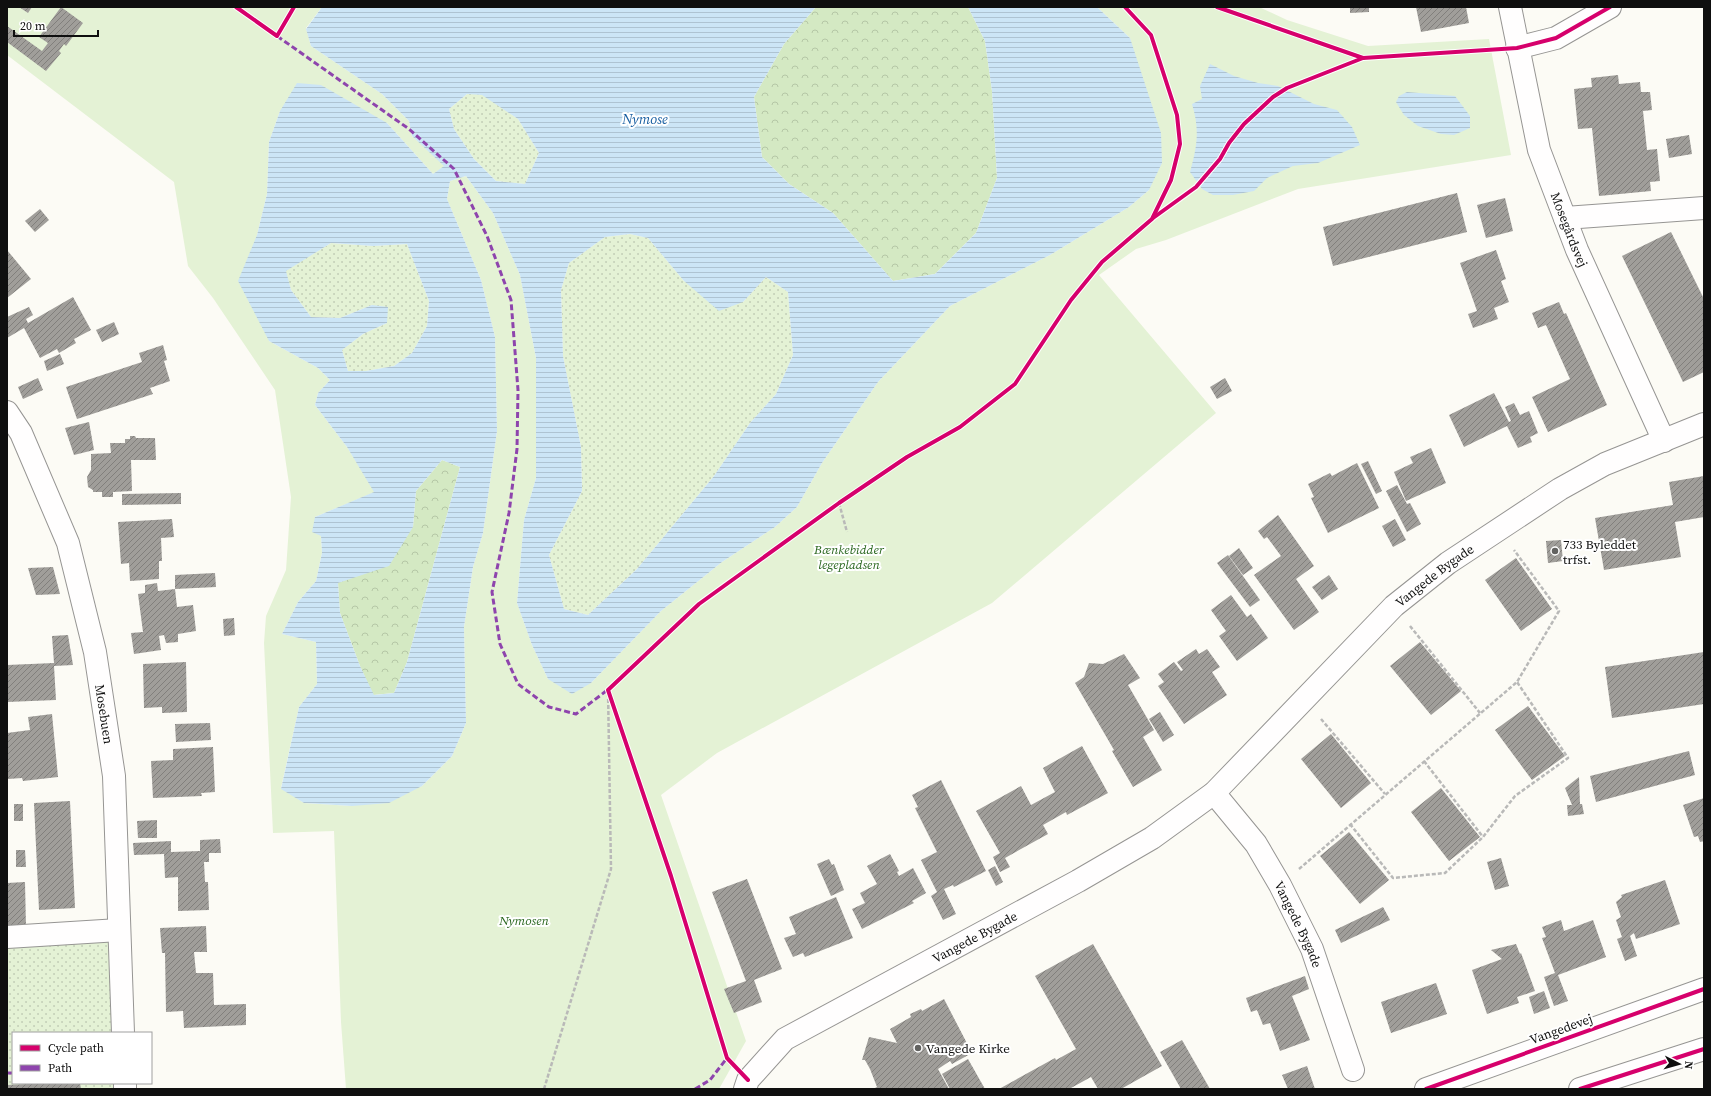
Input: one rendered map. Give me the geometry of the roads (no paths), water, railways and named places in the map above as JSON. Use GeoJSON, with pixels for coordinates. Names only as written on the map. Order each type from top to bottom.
{"type":"FeatureCollection","features":[{"type":"Feature","properties":{"kind":"street","name":"Mosegårdsvej"},"geometry":{"type":"LineString","coordinates":[[1510,7],[1517,48],[1539,150],[1577,250],[1664,441]]}},
{"type":"Feature","properties":{"kind":"street"},"geometry":{"type":"LineString","coordinates":[[1517,48],[1556,38],[1610,7]]}},
{"type":"Feature","properties":{"kind":"street"},"geometry":{"type":"LineString","coordinates":[[1565,218],[1704,208]]}},
{"type":"Feature","properties":{"kind":"street","name":"Mosebuen"},"geometry":{"type":"LineString","coordinates":[[7,412],[20,433],[68,543],[95,652],[114,776],[123,1032]]}},
{"type":"Feature","properties":{"kind":"street","name":"Vangede Bygade"},"geometry":{"type":"LineString","coordinates":[[745,1089],[748,1080],[785,1039],[1078,881],[1152,838],[1214,793],[1394,606],[1448,563],[1498,529],[1605,464],[1704,424]]}},
{"type":"Feature","properties":{"kind":"street","name":"Vangede Bygade"},"geometry":{"type":"LineString","coordinates":[[1214,793],[1256,844],[1280,884],[1312,949],[1353,1070]]}},
{"type":"Feature","properties":{"kind":"street"},"geometry":{"type":"LineString","coordinates":[[7,937],[119,930]]}},
{"type":"Feature","properties":{"kind":"street","name":"Vangedevej"},"geometry":{"type":"LineString","coordinates":[[1426,1089],[1704,989]]}},
{"type":"Feature","properties":{"kind":"street"},"geometry":{"type":"LineString","coordinates":[[1580,1089],[1704,1049]]}},
{"type":"Feature","properties":{"kind":"water","name":"Nymose"},"geometry":{"type":"Polygon","coordinates":[[[322,7],[816,7],[784,44],[754,97],[762,157],[789,184],[833,213],[893,281],[935,274],[976,233],[997,178],[992,91],[985,41],[968,7],[1097,7],[1130,38],[1161,133],[1162,163],[1149,190],[1129,207],[1050,255],[950,306],[878,382],[822,463],[797,507],[775,527],[722,562],[661,611],[591,683],[572,694],[548,679],[532,645],[517,603],[524,520],[536,478],[536,358],[520,275],[493,213],[466,176],[450,181],[447,199],[481,280],[495,337],[497,431],[483,533],[473,567],[464,627],[466,723],[452,756],[422,786],[389,803],[352,806],[304,803],[281,789],[299,707],[317,684],[316,642],[282,634],[298,602],[316,581],[322,553],[321,536],[312,532],[315,517],[374,492],[347,447],[315,405],[318,393],[330,380],[318,368],[269,341],[238,281],[257,235],[267,194],[269,142],[280,111],[297,83],[321,85],[387,123],[433,174],[444,166],[412,136],[409,121],[382,94],[311,46],[306,29],[322,7]],[[467,94],[449,109],[454,129],[474,159],[496,181],[525,184],[539,153],[518,119],[482,95],[467,94]],[[630,234],[605,237],[569,263],[561,290],[563,356],[581,447],[582,491],[549,555],[564,609],[588,615],[637,569],[714,476],[750,423],[776,394],[793,355],[788,292],[766,277],[743,302],[719,311],[684,281],[648,238],[630,234]],[[331,243],[286,271],[291,290],[311,317],[340,318],[372,305],[388,307],[387,323],[363,334],[342,350],[348,371],[366,371],[394,366],[412,353],[427,326],[429,301],[407,244],[373,246],[331,243]],[[442,460],[416,491],[413,527],[389,566],[338,583],[340,613],[360,666],[374,695],[394,693],[407,662],[460,467],[442,460]]]}},
{"type":"Feature","properties":{"kind":"water"},"geometry":{"type":"Polygon","coordinates":[[[1210,64],[1234,76],[1258,83],[1278,86],[1314,104],[1337,110],[1352,127],[1360,145],[1318,163],[1293,166],[1267,178],[1254,191],[1233,195],[1213,195],[1202,189],[1190,172],[1197,138],[1196,122],[1192,104],[1202,99],[1200,86],[1210,64]]]}},
{"type":"Feature","properties":{"kind":"water"},"geometry":{"type":"Polygon","coordinates":[[[1407,92],[1455,96],[1470,116],[1470,128],[1454,135],[1441,134],[1418,126],[1404,115],[1396,102],[1399,96],[1407,92]]]}},
{"type":"Feature","properties":{"kind":"place","name":"733 Byleddet trfst."},"geometry":{"type":"Point","coordinates":[1555,551]}},
{"type":"Feature","properties":{"kind":"place","name":"Vangede Kirke"},"geometry":{"type":"Point","coordinates":[918,1048]}},
{"type":"Feature","properties":{"kind":"park label","name":"Bænkebidder legepladsen"},"geometry":{"type":"Point","coordinates":[849,556]}},
{"type":"Feature","properties":{"kind":"park label","name":"Nymosen"},"geometry":{"type":"Point","coordinates":[524,920]}}]}
